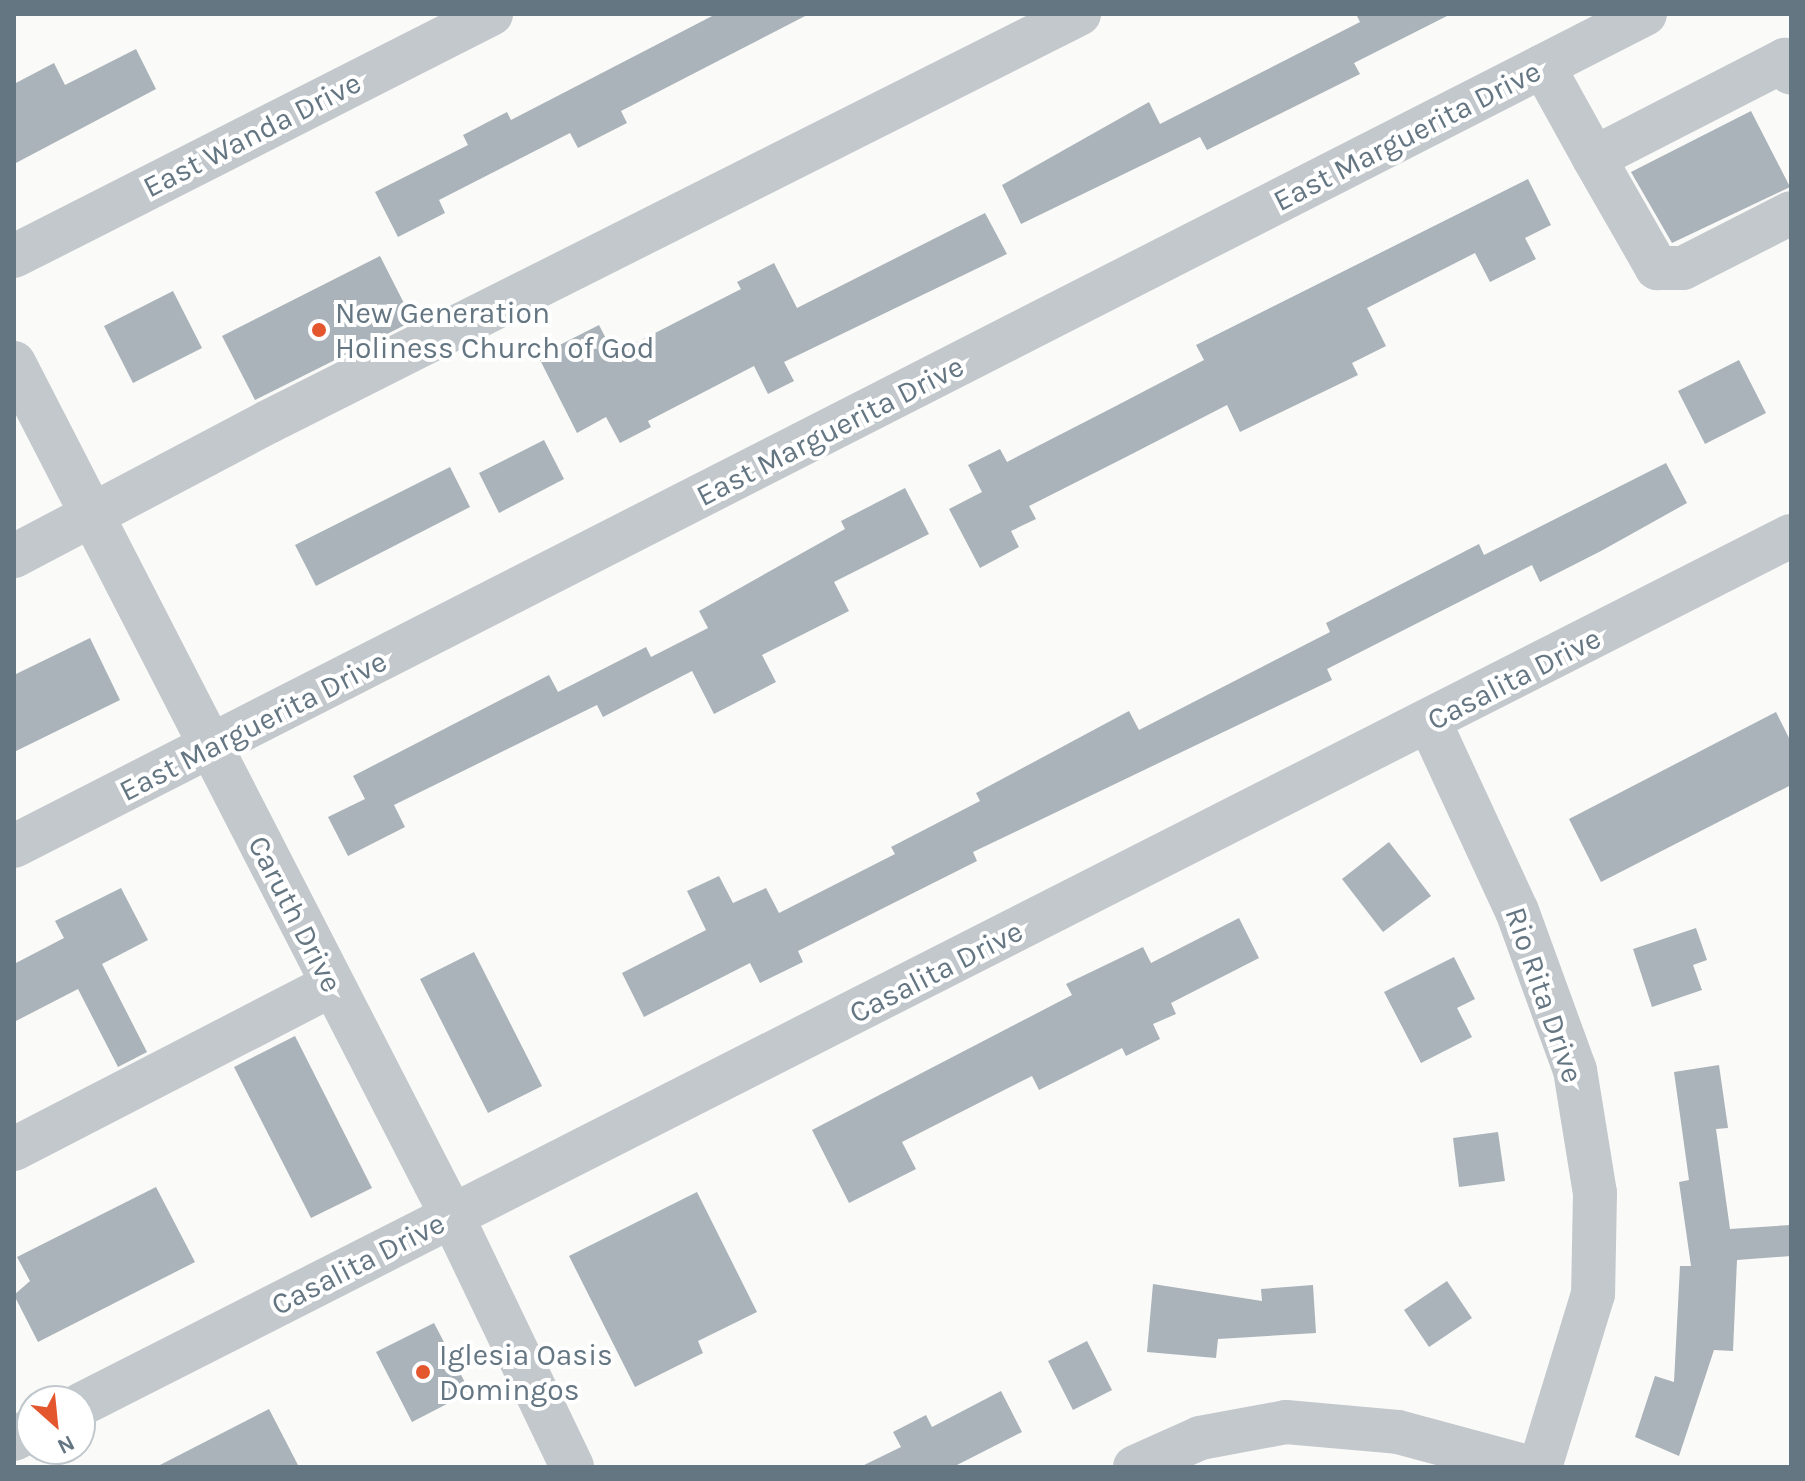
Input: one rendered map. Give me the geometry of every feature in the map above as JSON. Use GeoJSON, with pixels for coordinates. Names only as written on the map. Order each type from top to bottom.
{"type":"FeatureCollection","features":[{"type":"Feature","properties":{"kind":"street","name":"East Wanda Drive"},"geometry":{"type":"LineString","coordinates":[[14,256],[491,14]]}},
{"type":"Feature","properties":{"kind":"street"},"geometry":{"type":"LineString","coordinates":[[14,556],[268,422],[1079,14]]}},
{"type":"Feature","properties":{"kind":"street","name":"East Marguerita Drive"},"geometry":{"type":"LineString","coordinates":[[14,846],[1645,14]]}},
{"type":"Feature","properties":{"kind":"street"},"geometry":{"type":"LineString","coordinates":[[1594,158],[1785,60],[1791,73]]}},
{"type":"Feature","properties":{"kind":"street"},"geometry":{"type":"LineString","coordinates":[[1543,66],[1657,268],[1683,268],[1791,213]]}},
{"type":"Feature","properties":{"kind":"street","name":"Caruth Drive"},"geometry":{"type":"LineString","coordinates":[[14,363],[452,1216],[572,1467]]}},
{"type":"Feature","properties":{"kind":"street","name":"Casalita Drive"},"geometry":{"type":"LineString","coordinates":[[96,1397],[1430,723],[1791,536]]}},
{"type":"Feature","properties":{"kind":"street","name":"Rio Rita Drive"},"geometry":{"type":"LineString","coordinates":[[1430,723],[1517,911],[1575,1070],[1595,1193],[1593,1294],[1540,1467]]}},
{"type":"Feature","properties":{"kind":"street"},"geometry":{"type":"LineString","coordinates":[[14,1149],[332,985]]}},
{"type":"Feature","properties":{"kind":"street"},"geometry":{"type":"LineString","coordinates":[[1135,1467],[1200,1438],[1286,1422],[1398,1432],[1528,1467]]}},
{"type":"Feature","properties":{"kind":"building"},"geometry":{"type":"Polygon","coordinates":[[[716,14],[809,14],[621,111],[627,123],[578,148],[570,133],[439,200],[445,213],[398,237],[375,192],[468,145],[463,135],[507,112],[511,120],[716,14]]]}},
{"type":"Feature","properties":{"kind":"building"},"geometry":{"type":"Polygon","coordinates":[[[1356,14],[1451,14],[1354,63],[1360,74],[1207,150],[1200,137],[1021,224],[1002,185],[1149,102],[1160,124],[1360,22],[1356,14]]]}},
{"type":"Feature","properties":{"kind":"building"},"geometry":{"type":"Polygon","coordinates":[[[136,49],[156,89],[14,164],[14,84],[54,63],[65,85],[136,49]]]}},
{"type":"Feature","properties":{"kind":"building"},"geometry":{"type":"Polygon","coordinates":[[[1751,111],[1790,187],[1672,243],[1631,172],[1751,111]]]}},
{"type":"Feature","properties":{"kind":"building"},"geometry":{"type":"Polygon","coordinates":[[[1528,179],[1551,225],[1525,238],[1536,259],[1490,282],[1475,253],[1367,308],[1386,346],[1352,363],[1358,375],[1240,432],[1227,405],[1029,506],[1036,519],[1011,531],[1019,547],[980,568],[949,509],[982,492],[968,465],[1000,449],[1007,462],[1204,360],[1196,345],[1528,179]]]}},
{"type":"Feature","properties":{"kind":"building"},"geometry":{"type":"Polygon","coordinates":[[[985,213],[1007,254],[784,362],[794,381],[768,394],[754,366],[648,421],[651,427],[620,443],[606,417],[577,433],[538,356],[599,325],[614,354],[741,289],[737,282],[774,263],[797,308],[985,213]]]}},
{"type":"Feature","properties":{"kind":"building","name":"New Generation Holiness Church of God"},"geometry":{"type":"Polygon","coordinates":[[[380,256],[413,321],[255,400],[222,336],[380,256]]]}},
{"type":"Feature","properties":{"kind":"building"},"geometry":{"type":"Polygon","coordinates":[[[173,291],[202,348],[133,383],[104,326],[173,291]]]}},
{"type":"Feature","properties":{"kind":"building"},"geometry":{"type":"Polygon","coordinates":[[[1739,360],[1766,413],[1705,444],[1678,391],[1739,360]]]}},
{"type":"Feature","properties":{"kind":"building"},"geometry":{"type":"Polygon","coordinates":[[[544,440],[564,479],[499,513],[479,473],[544,440]]]}},
{"type":"Feature","properties":{"kind":"building"},"geometry":{"type":"Polygon","coordinates":[[[1666,463],[1687,503],[1601,551],[1540,582],[1532,565],[1327,669],[1332,680],[973,852],[977,861],[798,951],[803,962],[760,983],[750,963],[644,1017],[622,973],[706,930],[687,891],[719,876],[733,903],[766,888],[779,913],[895,854],[891,847],[980,801],[976,793],[1129,711],[1139,730],[1330,632],[1326,623],[1479,544],[1484,555],[1666,463]]]}},
{"type":"Feature","properties":{"kind":"building"},"geometry":{"type":"Polygon","coordinates":[[[450,467],[470,507],[316,586],[295,545],[450,467]]]}},
{"type":"Feature","properties":{"kind":"building"},"geometry":{"type":"Polygon","coordinates":[[[905,488],[929,534],[834,582],[849,611],[762,655],[776,682],[714,714],[692,671],[603,717],[597,705],[394,805],[405,827],[348,856],[328,817],[365,799],[353,776],[549,675],[558,692],[646,647],[651,657],[708,628],[699,611],[845,529],[841,521],[905,488]]]}},
{"type":"Feature","properties":{"kind":"building"},"geometry":{"type":"Polygon","coordinates":[[[90,638],[120,700],[14,752],[14,675],[90,638]]]}},
{"type":"Feature","properties":{"kind":"building"},"geometry":{"type":"Polygon","coordinates":[[[1776,712],[1791,742],[1791,785],[1601,882],[1569,819],[1776,712]]]}},
{"type":"Feature","properties":{"kind":"building"},"geometry":{"type":"Polygon","coordinates":[[[1389,842],[1431,896],[1383,932],[1342,879],[1389,842]]]}},
{"type":"Feature","properties":{"kind":"building"},"geometry":{"type":"Polygon","coordinates":[[[121,888],[148,940],[102,964],[147,1052],[118,1067],[78,989],[14,1022],[14,964],[64,938],[55,921],[121,888]]]}},
{"type":"Feature","properties":{"kind":"building"},"geometry":{"type":"Polygon","coordinates":[[[1239,918],[1259,958],[1171,1003],[1176,1014],[1153,1024],[1160,1039],[1126,1056],[1122,1048],[1039,1090],[1032,1076],[902,1142],[916,1169],[849,1203],[812,1130],[1072,995],[1066,984],[1143,947],[1151,963],[1239,918]]]}},
{"type":"Feature","properties":{"kind":"building"},"geometry":{"type":"Polygon","coordinates":[[[1696,928],[1707,960],[1693,965],[1702,990],[1652,1007],[1633,949],[1696,928]]]}},
{"type":"Feature","properties":{"kind":"building"},"geometry":{"type":"Polygon","coordinates":[[[474,952],[542,1086],[488,1113],[420,979],[474,952]]]}},
{"type":"Feature","properties":{"kind":"building"},"geometry":{"type":"Polygon","coordinates":[[[1454,957],[1475,999],[1457,1008],[1472,1037],[1421,1063],[1384,992],[1454,957]]]}},
{"type":"Feature","properties":{"kind":"building"},"geometry":{"type":"Polygon","coordinates":[[[295,1036],[372,1188],[311,1218],[234,1067],[295,1036]]]}},
{"type":"Feature","properties":{"kind":"building"},"geometry":{"type":"Polygon","coordinates":[[[1719,1065],[1728,1128],[1716,1129],[1730,1229],[1791,1225],[1791,1256],[1737,1260],[1733,1351],[1714,1350],[1679,1456],[1635,1437],[1655,1376],[1674,1382],[1680,1266],[1691,1266],[1679,1182],[1689,1180],[1674,1072],[1719,1065]]]}},
{"type":"Feature","properties":{"kind":"building"},"geometry":{"type":"Polygon","coordinates":[[[1498,1132],[1505,1181],[1459,1187],[1453,1138],[1498,1132]]]}},
{"type":"Feature","properties":{"kind":"building"},"geometry":{"type":"Polygon","coordinates":[[[156,1187],[195,1262],[38,1342],[14,1295],[30,1281],[17,1257],[156,1187]]]}},
{"type":"Feature","properties":{"kind":"building"},"geometry":{"type":"Polygon","coordinates":[[[697,1192],[757,1312],[698,1341],[703,1353],[635,1387],[569,1256],[697,1192]]]}},
{"type":"Feature","properties":{"kind":"building"},"geometry":{"type":"Polygon","coordinates":[[[1447,1281],[1472,1318],[1429,1347],[1404,1310],[1447,1281]]]}},
{"type":"Feature","properties":{"kind":"building"},"geometry":{"type":"Polygon","coordinates":[[[1153,1284],[1262,1301],[1261,1289],[1313,1285],[1316,1333],[1218,1339],[1216,1358],[1147,1352],[1153,1284]]]}},
{"type":"Feature","properties":{"kind":"building","name":"Iglesia Oasis Domingos"},"geometry":{"type":"Polygon","coordinates":[[[434,1323],[470,1392],[412,1422],[376,1352],[434,1323]]]}},
{"type":"Feature","properties":{"kind":"building"},"geometry":{"type":"Polygon","coordinates":[[[1087,1341],[1112,1390],[1073,1410],[1048,1361],[1087,1341]]]}},
{"type":"Feature","properties":{"kind":"building"},"geometry":{"type":"Polygon","coordinates":[[[1001,1391],[1022,1432],[953,1467],[860,1467],[901,1447],[893,1432],[926,1415],[932,1427],[1001,1391]]]}},
{"type":"Feature","properties":{"kind":"building"},"geometry":{"type":"Polygon","coordinates":[[[269,1409],[299,1467],[156,1467],[269,1409]]]}},
{"type":"Feature","properties":{"kind":"place","name":"New Generation Holiness Church of God"},"geometry":{"type":"Point","coordinates":[319,330]}},
{"type":"Feature","properties":{"kind":"place","name":"Iglesia Oasis Domingos"},"geometry":{"type":"Point","coordinates":[423,1372]}}]}
